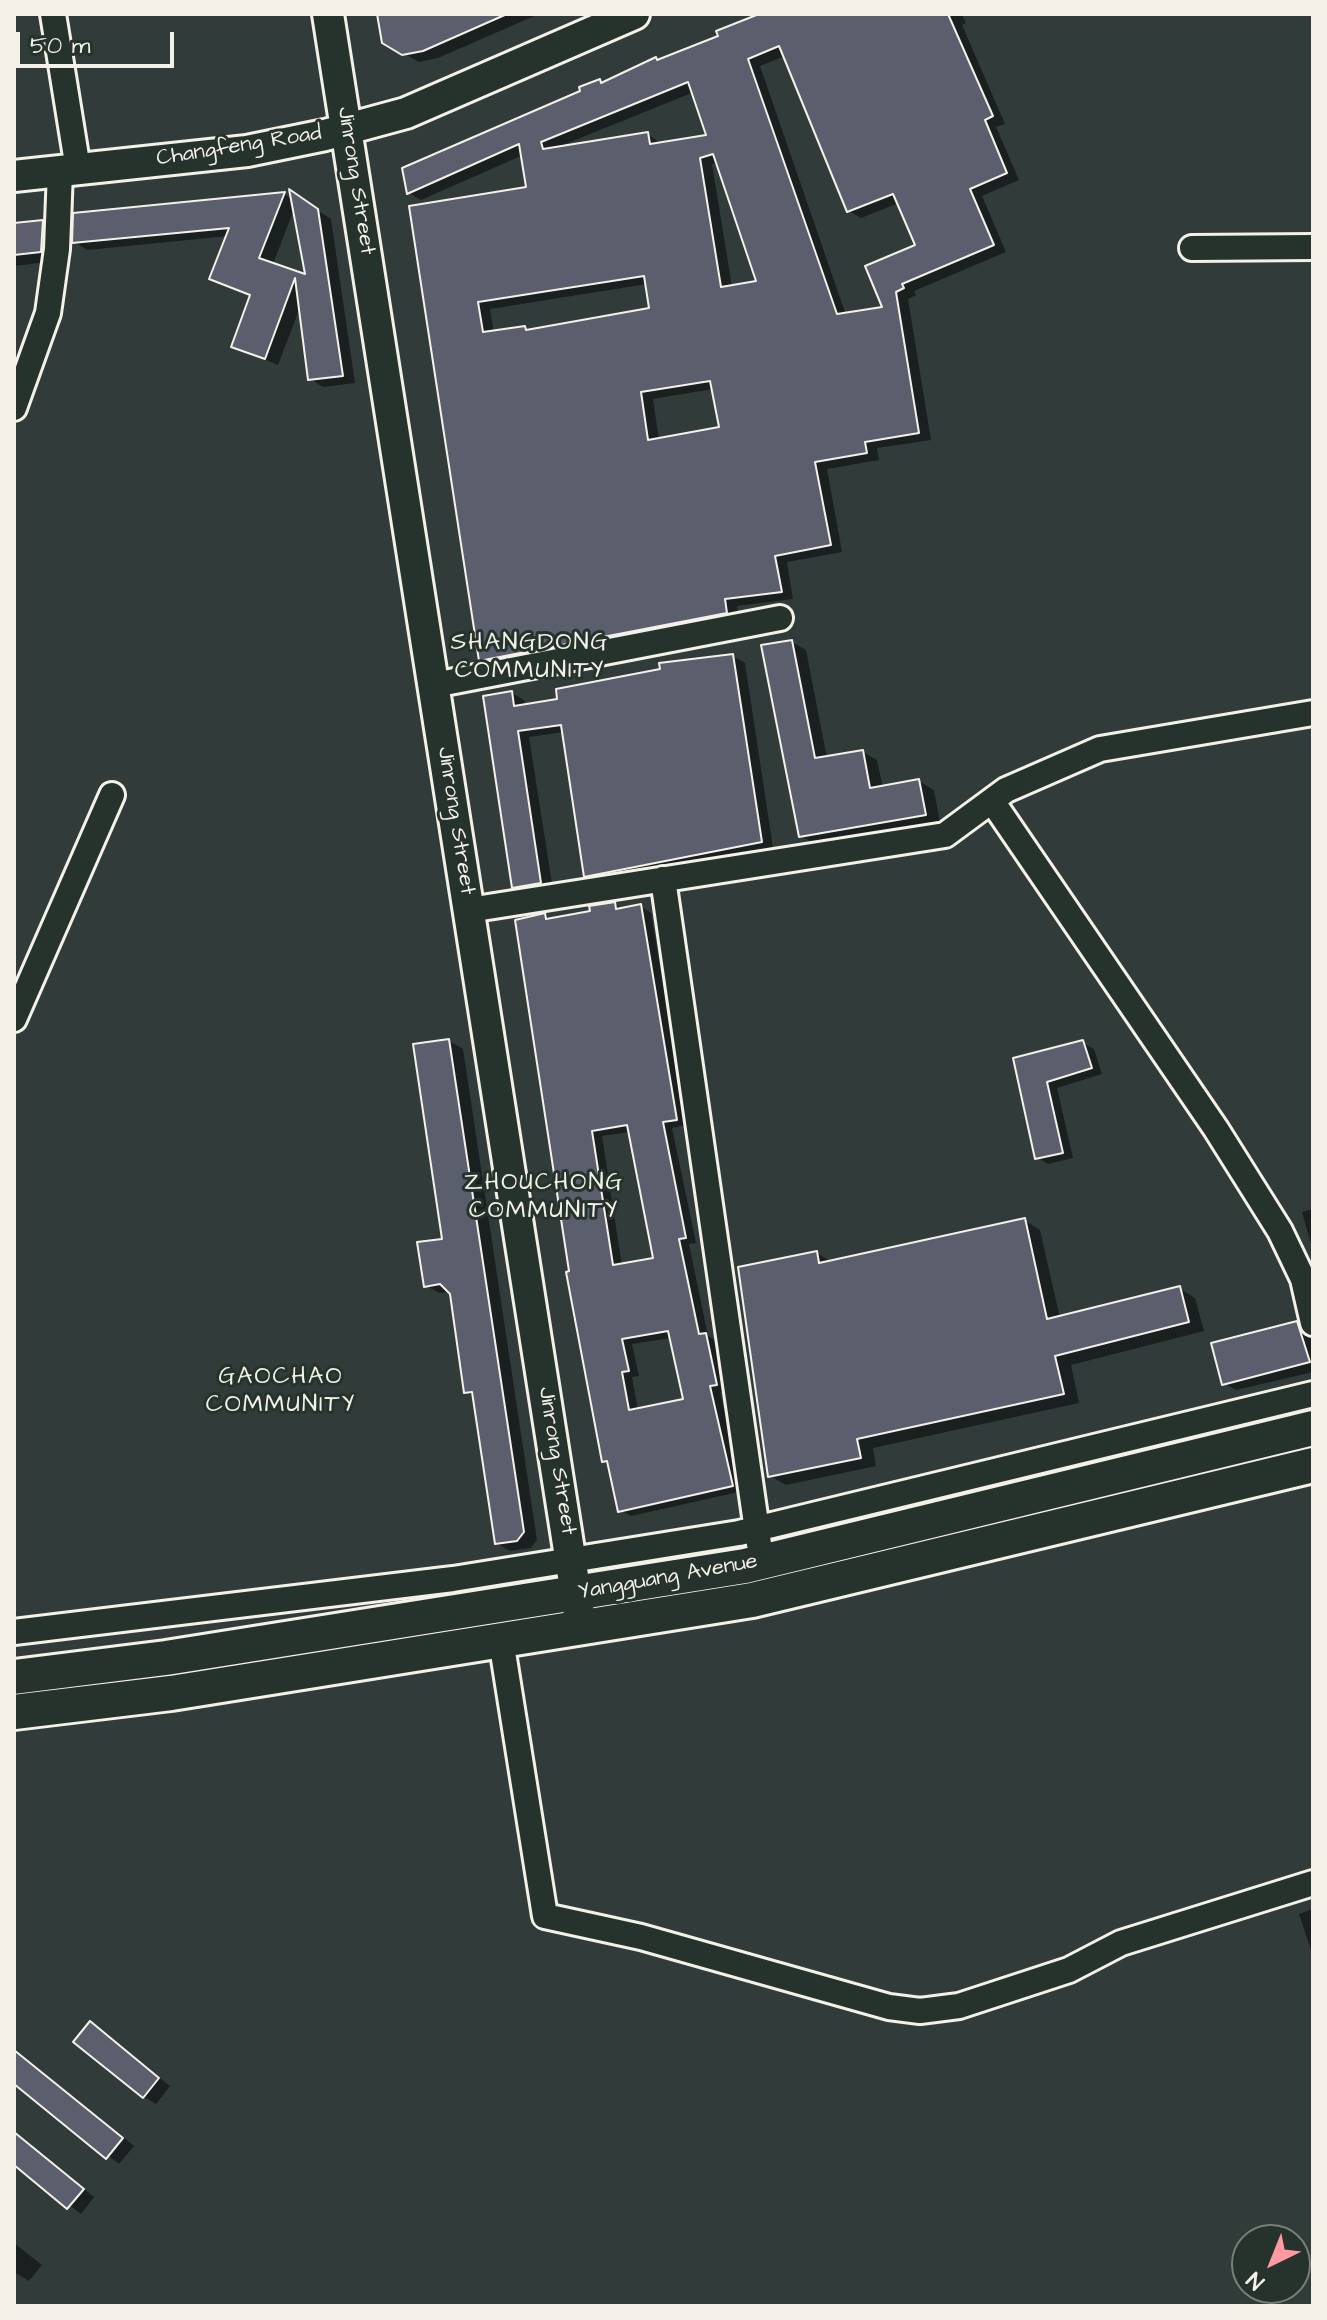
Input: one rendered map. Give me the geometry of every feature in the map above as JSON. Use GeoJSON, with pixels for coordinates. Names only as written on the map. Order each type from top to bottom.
{"type":"FeatureCollection","features":[{"type":"Feature","properties":{"kind":"main road","name":"Yangguang Avenue"},"geometry":{"type":"LineString","coordinates":[[14,1677],[166,1658],[576,1593],[760,1546],[1313,1428]]}},
{"type":"Feature","properties":{"kind":"main road","name":"Yangguang Avenue"},"geometry":{"type":"LineString","coordinates":[[14,1712],[171,1693],[752,1600],[1313,1465]]}},
{"type":"Feature","properties":{"kind":"street"},"geometry":{"type":"LineString","coordinates":[[14,408],[48,313],[69,170],[53,14]]}},
{"type":"Feature","properties":{"kind":"street","name":"Jinrong Street"},"geometry":{"type":"LineString","coordinates":[[328,14],[582,1628]]}},
{"type":"Feature","properties":{"kind":"street","name":"Changfeng Road"},"geometry":{"type":"LineString","coordinates":[[14,176],[247,151],[346,129],[406,113],[634,14]]}},
{"type":"Feature","properties":{"kind":"street"},"geometry":{"type":"LineString","coordinates":[[1192,248],[1313,247]]}},
{"type":"Feature","properties":{"kind":"street"},"geometry":{"type":"LineString","coordinates":[[434,685],[780,618]]}},
{"type":"Feature","properties":{"kind":"street"},"geometry":{"type":"LineString","coordinates":[[469,910],[945,835],[1006,790],[1100,749],[1313,713]]}},
{"type":"Feature","properties":{"kind":"street"},"geometry":{"type":"LineString","coordinates":[[14,1019],[112,795]]}},
{"type":"Feature","properties":{"kind":"street"},"geometry":{"type":"LineString","coordinates":[[992,801],[1216,1129],[1280,1231],[1303,1279],[1313,1323]]}},
{"type":"Feature","properties":{"kind":"street"},"geometry":{"type":"LineString","coordinates":[[663,879],[760,1546]]}},
{"type":"Feature","properties":{"kind":"street"},"geometry":{"type":"LineString","coordinates":[[14,1632],[453,1579],[571,1560],[760,1546],[1313,1394]]}},
{"type":"Feature","properties":{"kind":"street"},"geometry":{"type":"LineString","coordinates":[[501,1640],[545,1916],[641,1937],[889,2007],[920,2011],[959,2006],[1069,1970],[1121,1943],[1313,1883]]}},
{"type":"Feature","properties":{"kind":"building"},"geometry":{"type":"Polygon","coordinates":[[[377,14],[507,14],[423,51],[402,55],[382,43],[377,14]]]}},
{"type":"Feature","properties":{"kind":"building"},"geometry":{"type":"Polygon","coordinates":[[[759,14],[948,14],[993,116],[985,120],[1007,173],[970,189],[994,245],[902,284],[904,288],[896,292],[919,433],[865,442],[867,453],[815,462],[831,545],[775,556],[782,592],[725,599],[727,613],[479,661],[409,206],[526,187],[519,144],[407,194],[402,168],[580,91],[579,87],[600,79],[601,83],[656,57],[657,60],[718,36],[716,31],[759,14]],[[779,46],[748,59],[837,314],[882,307],[865,266],[915,245],[893,194],[847,212],[779,46]],[[688,82],[541,142],[543,149],[648,132],[650,144],[706,135],[688,82]],[[713,154],[700,158],[721,287],[756,281],[713,154]],[[644,276],[478,302],[483,332],[525,326],[526,330],[649,308],[644,276]],[[710,381],[641,392],[648,440],[719,427],[710,381]]]}},
{"type":"Feature","properties":{"kind":"building"},"geometry":{"type":"Polygon","coordinates":[[[289,189],[318,209],[343,376],[308,380],[295,278],[265,359],[231,347],[250,295],[209,279],[229,228],[72,243],[73,213],[285,192],[259,258],[305,274],[289,189]]]}},
{"type":"Feature","properties":{"kind":"building"},"geometry":{"type":"Polygon","coordinates":[[[43,220],[41,252],[14,255],[14,223],[43,220]]]}},
{"type":"Feature","properties":{"kind":"building"},"geometry":{"type":"Polygon","coordinates":[[[792,640],[815,758],[863,750],[870,788],[919,779],[926,815],[799,837],[761,645],[792,640]]]}},
{"type":"Feature","properties":{"kind":"building"},"geometry":{"type":"Polygon","coordinates":[[[733,654],[762,842],[584,877],[561,725],[518,731],[541,883],[512,888],[483,696],[512,691],[514,706],[557,699],[556,689],[660,669],[659,663],[733,654]]]}},
{"type":"Feature","properties":{"kind":"building"},"geometry":{"type":"Polygon","coordinates":[[[615,902],[616,909],[641,904],[677,1120],[663,1122],[686,1238],[679,1239],[699,1334],[706,1333],[717,1385],[710,1386],[733,1486],[618,1512],[607,1461],[602,1462],[566,1272],[569,1271],[515,920],[545,913],[546,919],[590,911],[589,906],[615,902]],[[627,1125],[592,1131],[613,1265],[653,1258],[627,1125]],[[668,1331],[622,1339],[629,1371],[622,1372],[629,1410],[683,1399],[668,1331]]]}},
{"type":"Feature","properties":{"kind":"building"},"geometry":{"type":"Polygon","coordinates":[[[449,1039],[524,1532],[517,1541],[495,1544],[472,1392],[464,1393],[450,1294],[440,1284],[424,1287],[417,1242],[442,1239],[413,1044],[449,1039]]]}},
{"type":"Feature","properties":{"kind":"building"},"geometry":{"type":"Polygon","coordinates":[[[1083,1040],[1092,1068],[1047,1082],[1063,1153],[1035,1159],[1013,1058],[1083,1040]]]}},
{"type":"Feature","properties":{"kind":"building"},"geometry":{"type":"Polygon","coordinates":[[[1025,1218],[1047,1319],[1180,1286],[1189,1322],[1055,1356],[1064,1394],[857,1439],[861,1458],[768,1477],[738,1267],[817,1251],[819,1263],[1025,1218]]]}},
{"type":"Feature","properties":{"kind":"building"},"geometry":{"type":"Polygon","coordinates":[[[1297,1321],[1310,1362],[1222,1385],[1211,1343],[1297,1321]]]}},
{"type":"Feature","properties":{"kind":"building"},"geometry":{"type":"Polygon","coordinates":[[[90,2021],[159,2078],[143,2098],[73,2042],[90,2021]]]}},
{"type":"Feature","properties":{"kind":"building"},"geometry":{"type":"Polygon","coordinates":[[[14,2050],[123,2138],[106,2159],[14,2084],[14,2050]]]}},
{"type":"Feature","properties":{"kind":"building"},"geometry":{"type":"Polygon","coordinates":[[[14,2132],[84,2189],[67,2209],[14,2165],[14,2132]]]}},
{"type":"Feature","properties":{"kind":"district","name":"SHANGDONG COMMUNITY"},"geometry":{"type":"Point","coordinates":[530,658]}},
{"type":"Feature","properties":{"kind":"district","name":"ZHOUCHONG COMMUNITY"},"geometry":{"type":"Point","coordinates":[544,1198]}},
{"type":"Feature","properties":{"kind":"district","name":"GAOCHAO COMMUNITY"},"geometry":{"type":"Point","coordinates":[281,1392]}}]}
